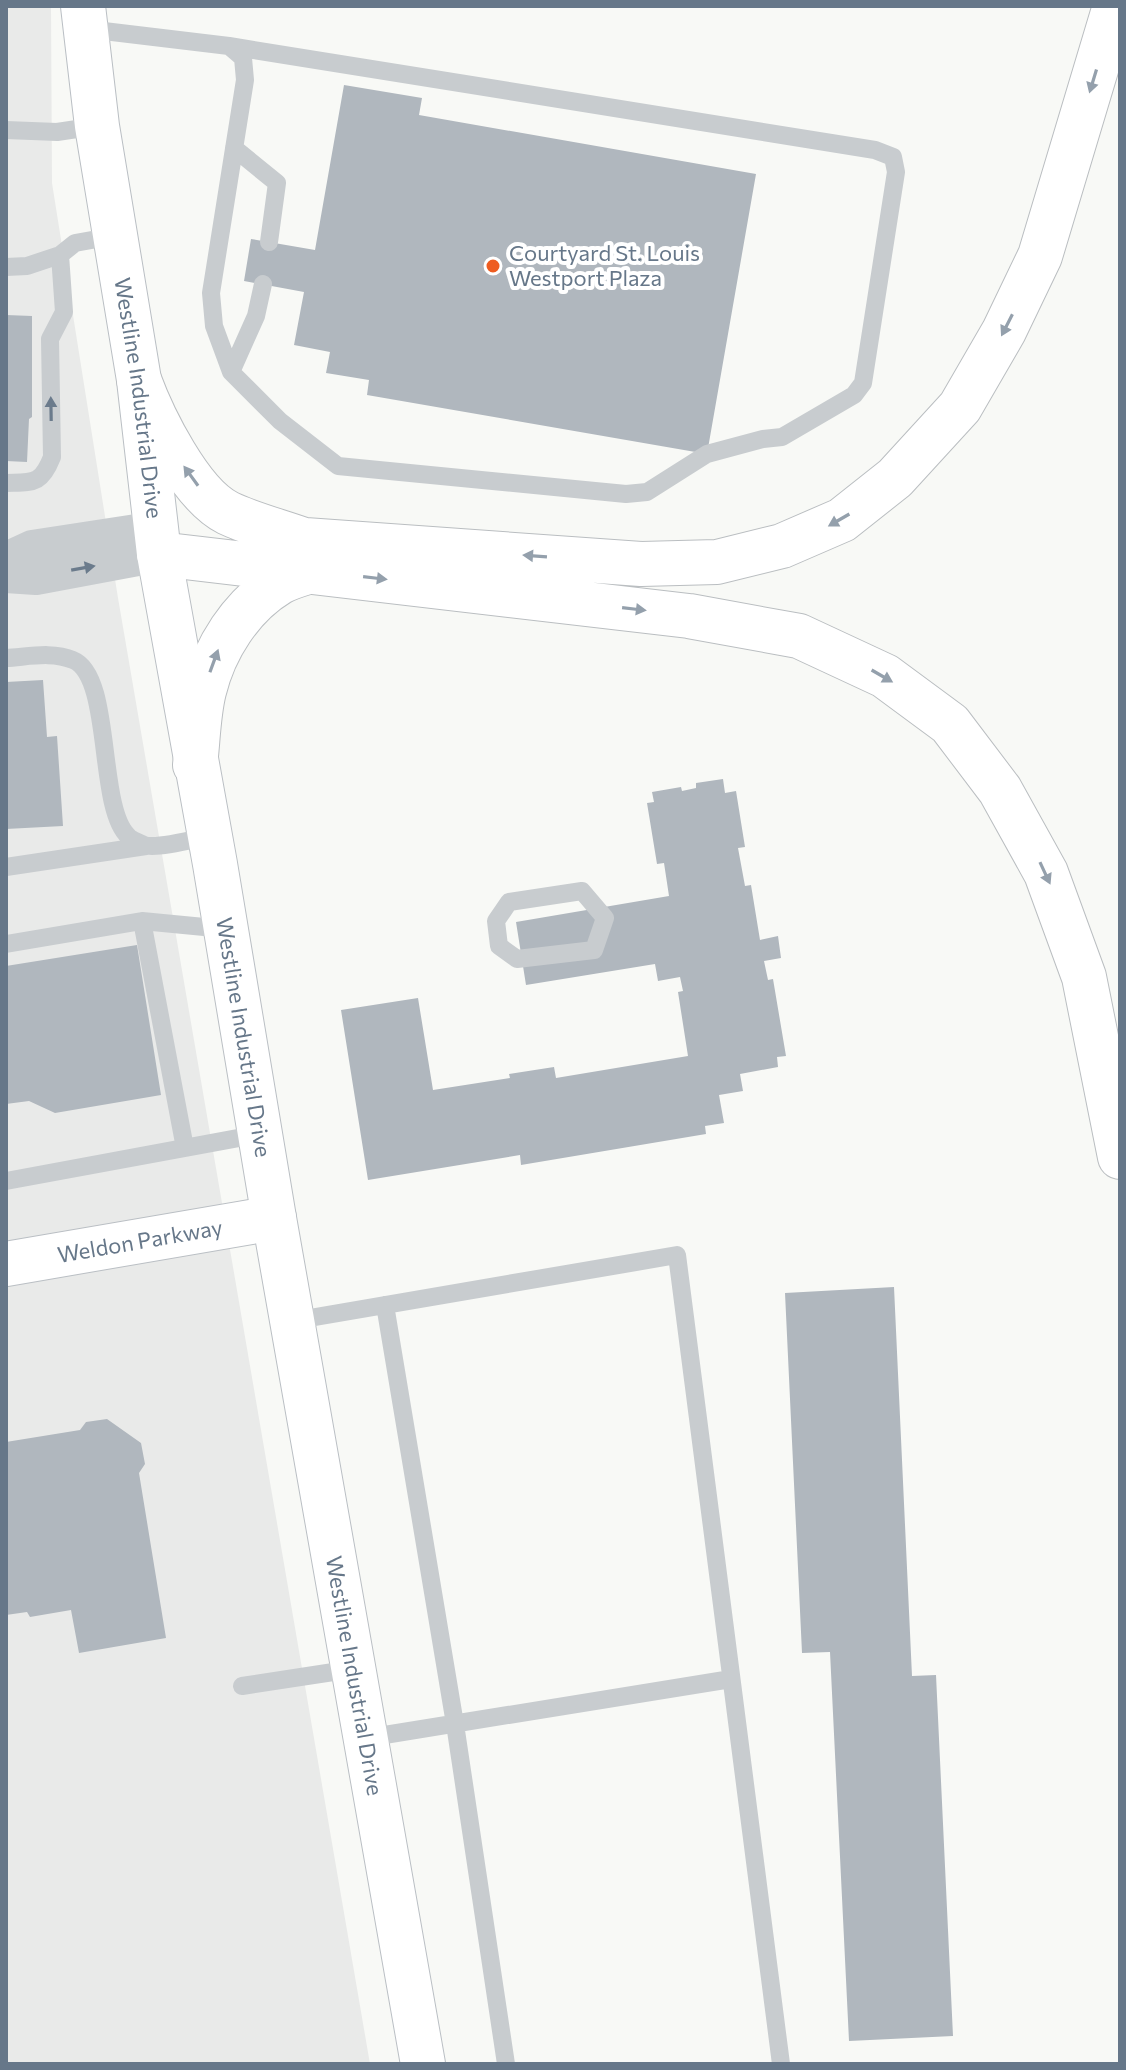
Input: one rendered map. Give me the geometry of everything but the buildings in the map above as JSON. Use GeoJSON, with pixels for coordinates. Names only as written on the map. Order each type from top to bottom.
{"type":"FeatureCollection","features":[{"type":"Feature","properties":{"kind":"main road"},"geometry":{"type":"LineString","coordinates":[[157,542],[309,555],[641,564],[717,562],[782,546],[842,520],[895,478],[960,407],[1004,331],[1040,256],[1115,6]]}},
{"type":"Feature","properties":{"kind":"main road","name":"Westline Industrial Drive"},"geometry":{"type":"LineString","coordinates":[[84,17],[97,126],[139,380],[157,542],[423,2064]]}},
{"type":"Feature","properties":{"kind":"main road"},"geometry":{"type":"LineString","coordinates":[[139,380],[157,423],[203,493],[226,512],[309,555],[799,636],[885,676],[950,724],[1000,790],[1046,873],[1084,977],[1120,1157]]}},
{"type":"Feature","properties":{"kind":"main road"},"geometry":{"type":"LineString","coordinates":[[195,765],[203,693],[217,650],[265,593],[309,555]]}},
{"type":"Feature","properties":{"kind":"main road","name":"Weldon Parkway"},"geometry":{"type":"LineString","coordinates":[[6,1264],[274,1218]]}},
{"type":"Feature","properties":{"kind":"street"},"geometry":{"type":"LineString","coordinates":[[6,560],[32,548],[157,542]]}},
{"type":"Feature","properties":{"kind":"street"},"geometry":{"type":"LineString","coordinates":[[6,575],[36,577],[157,542]]}},
{"type":"Feature","properties":{"kind":"lane"},"geometry":{"type":"LineString","coordinates":[[84,17],[229,46],[875,150],[893,157],[896,172],[863,383],[854,395],[782,437],[707,454],[647,492],[626,494],[338,466],[280,421],[231,372],[214,326],[211,293],[245,80],[243,58],[229,46]]}},
{"type":"Feature","properties":{"kind":"lane"},"geometry":{"type":"LineString","coordinates":[[6,130],[57,132],[97,126]]}},
{"type":"Feature","properties":{"kind":"lane"},"geometry":{"type":"LineString","coordinates":[[234,148],[277,183],[269,242]]}},
{"type":"Feature","properties":{"kind":"lane"},"geometry":{"type":"LineString","coordinates":[[6,267],[27,266],[60,255],[75,243],[114,236]]}},
{"type":"Feature","properties":{"kind":"lane"},"geometry":{"type":"LineString","coordinates":[[6,483],[36,481],[45,474],[52,457],[50,339],[64,312],[60,255]]}},
{"type":"Feature","properties":{"kind":"lane"},"geometry":{"type":"LineString","coordinates":[[231,372],[256,316],[263,284]]}},
{"type":"Feature","properties":{"kind":"lane"},"geometry":{"type":"LineString","coordinates":[[6,658],[52,655],[75,660],[88,673],[102,729],[115,811],[127,836],[146,846]]}},
{"type":"Feature","properties":{"kind":"lane"},"geometry":{"type":"LineString","coordinates":[[6,867],[210,836]]}},
{"type":"Feature","properties":{"kind":"lane"},"geometry":{"type":"LineString","coordinates":[[582,891],[605,918],[594,950],[517,959],[499,946],[496,921],[509,902],[582,891]]}},
{"type":"Feature","properties":{"kind":"lane"},"geometry":{"type":"LineString","coordinates":[[142,921],[185,1148]]}},
{"type":"Feature","properties":{"kind":"lane"},"geometry":{"type":"LineString","coordinates":[[6,944],[142,921],[226,929]]}},
{"type":"Feature","properties":{"kind":"lane"},"geometry":{"type":"LineString","coordinates":[[6,1181],[260,1134]]}},
{"type":"Feature","properties":{"kind":"lane"},"geometry":{"type":"LineString","coordinates":[[292,1321],[677,1255],[781,2064]]}},
{"type":"Feature","properties":{"kind":"lane"},"geometry":{"type":"LineString","coordinates":[[385,1305],[455,1724],[506,2064]]}},
{"type":"Feature","properties":{"kind":"lane"},"geometry":{"type":"LineString","coordinates":[[242,1686],[353,1669]]}},
{"type":"Feature","properties":{"kind":"lane"},"geometry":{"type":"LineString","coordinates":[[366,1738],[731,1679]]}},
{"type":"Feature","properties":{"kind":"shaded area"},"geometry":{"type":"Polygon","coordinates":[[[6,6],[51,6],[52,183],[118,598],[370,2064],[6,2064],[6,6]]]}},
{"type":"Feature","properties":{"kind":"place","name":"Courtyard St. Louis Westport Plaza"},"geometry":{"type":"Point","coordinates":[493,266]}}]}
